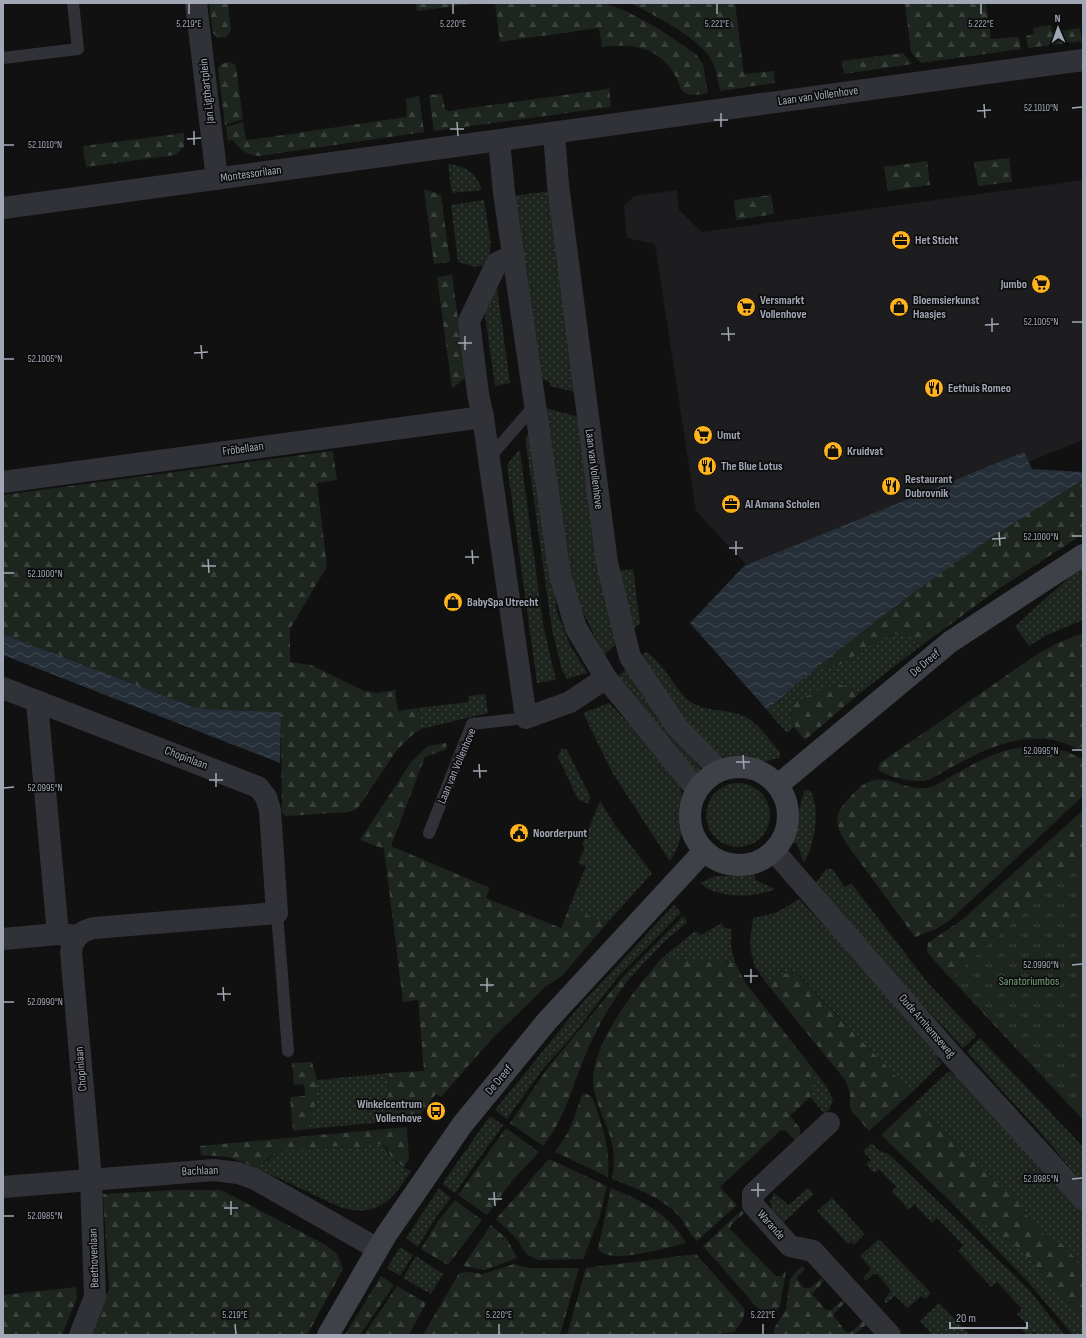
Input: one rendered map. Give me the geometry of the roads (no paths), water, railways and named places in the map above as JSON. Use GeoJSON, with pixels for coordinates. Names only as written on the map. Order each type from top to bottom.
{"type":"FeatureCollection","features":[{"type":"Feature","properties":{"kind":"main road","name":"De Dreef"},"geometry":{"type":"LineString","coordinates":[[778,786],[950,642],[1083,555]]}},
{"type":"Feature","properties":{"kind":"main road"},"geometry":{"type":"LineString","coordinates":[[733,767],[750,768],[765,774],[778,786],[785,798],[788,812],[787,827],[783,839],[774,851],[756,862],[736,865],[718,860],[704,851],[695,837],[690,822],[691,806],[697,790],[706,780],[720,771],[733,767]]}},
{"type":"Feature","properties":{"kind":"main road","name":"De Dreef"},"geometry":{"type":"LineString","coordinates":[[328,1335],[378,1249],[462,1125],[478,1104],[547,1021],[704,851]]}},
{"type":"Feature","properties":{"kind":"street","name":"Jan Ligthartplein"},"geometry":{"type":"LineString","coordinates":[[196,3],[217,179]]}},
{"type":"Feature","properties":{"kind":"street","name":"Laan van Vollenhove"},"geometry":{"type":"LineString","coordinates":[[499,141],[842,92],[1083,60]]}},
{"type":"Feature","properties":{"kind":"street","name":"Laan van Vollenhove"},"geometry":{"type":"LineString","coordinates":[[554,134],[558,185],[606,563],[630,657],[678,728],[720,771]]}},
{"type":"Feature","properties":{"kind":"street","name":"Montessorilaan"},"geometry":{"type":"LineString","coordinates":[[3,208],[499,141]]}},
{"type":"Feature","properties":{"kind":"street"},"geometry":{"type":"LineString","coordinates":[[499,141],[504,193],[560,575],[576,628],[606,678],[697,790]]}},
{"type":"Feature","properties":{"kind":"street"},"geometry":{"type":"LineString","coordinates":[[514,255],[497,263],[469,321],[478,394],[483,417],[526,718]]}},
{"type":"Feature","properties":{"kind":"street","name":"Fröbellaan"},"geometry":{"type":"LineString","coordinates":[[3,482],[483,417]]}},
{"type":"Feature","properties":{"kind":"street","name":"Laan van Vollenhove"},"geometry":{"type":"LineString","coordinates":[[526,718],[570,702],[606,678]]}},
{"type":"Feature","properties":{"kind":"street","name":"Chopinlaan"},"geometry":{"type":"LineString","coordinates":[[3,688],[258,787],[266,797],[270,810],[277,914]]}},
{"type":"Feature","properties":{"kind":"street","name":"Chopinlaan"},"geometry":{"type":"LineString","coordinates":[[37,702],[67,935],[72,943],[71,952],[91,1179]]}},
{"type":"Feature","properties":{"kind":"street","name":"Oude Arnhemseweg"},"geometry":{"type":"LineString","coordinates":[[774,851],[955,1059],[1083,1199]]}},
{"type":"Feature","properties":{"kind":"street"},"geometry":{"type":"LineString","coordinates":[[3,939],[67,935],[94,928],[277,914]]}},
{"type":"Feature","properties":{"kind":"street","name":"Warande"},"geometry":{"type":"LineString","coordinates":[[829,1123],[753,1194],[753,1205],[790,1246],[813,1251],[890,1335]]}},
{"type":"Feature","properties":{"kind":"street","name":"Bachlaan"},"geometry":{"type":"LineString","coordinates":[[3,1187],[203,1170],[238,1173],[255,1179],[378,1249]]}},
{"type":"Feature","properties":{"kind":"street","name":"Beethovenlaan"},"geometry":{"type":"LineString","coordinates":[[80,1335],[95,1297],[91,1179]]}},
{"type":"Feature","properties":{"kind":"lane"},"geometry":{"type":"LineString","coordinates":[[3,58],[78,49],[73,3]]}},
{"type":"Feature","properties":{"kind":"lane"},"geometry":{"type":"LineString","coordinates":[[489,458],[536,404]]}},
{"type":"Feature","properties":{"kind":"lane","name":"Laan van Vollenhove"},"geometry":{"type":"LineString","coordinates":[[429,833],[472,724],[526,718]]}},
{"type":"Feature","properties":{"kind":"lane","name":"Chopinlaan"},"geometry":{"type":"LineString","coordinates":[[277,914],[288,1052]]}},
{"type":"Feature","properties":{"kind":"water"},"geometry":{"type":"Polygon","coordinates":[[[1024,452],[1032,469],[1083,472],[1083,480],[1000,532],[920,588],[804,678],[767,710],[690,623],[744,566],[1024,452]]]}},
{"type":"Feature","properties":{"kind":"water"},"geometry":{"type":"Polygon","coordinates":[[[3,634],[191,706],[206,709],[281,712],[280,763],[3,655],[3,634]]]}},
{"type":"Feature","properties":{"kind":"place","name":"Het Sticht"},"geometry":{"type":"Point","coordinates":[901,240]}},
{"type":"Feature","properties":{"kind":"place","name":"Jumbo"},"geometry":{"type":"Point","coordinates":[1041,284]}},
{"type":"Feature","properties":{"kind":"place","name":"Versmarkt Vollenhove"},"geometry":{"type":"Point","coordinates":[746,307]}},
{"type":"Feature","properties":{"kind":"place","name":"Bloemsierkunst Haasjes"},"geometry":{"type":"Point","coordinates":[899,307]}},
{"type":"Feature","properties":{"kind":"place","name":"Eethuis Romeo"},"geometry":{"type":"Point","coordinates":[934,388]}},
{"type":"Feature","properties":{"kind":"place","name":"Umut"},"geometry":{"type":"Point","coordinates":[703,435]}},
{"type":"Feature","properties":{"kind":"place","name":"Kruidvat"},"geometry":{"type":"Point","coordinates":[833,451]}},
{"type":"Feature","properties":{"kind":"place","name":"The Blue Lotus"},"geometry":{"type":"Point","coordinates":[707,466]}},
{"type":"Feature","properties":{"kind":"place","name":"Restaurant Dubrovnik"},"geometry":{"type":"Point","coordinates":[891,486]}},
{"type":"Feature","properties":{"kind":"place","name":"Al Amana Scholen"},"geometry":{"type":"Point","coordinates":[731,504]}},
{"type":"Feature","properties":{"kind":"place","name":"BabySpa Utrecht"},"geometry":{"type":"Point","coordinates":[453,602]}},
{"type":"Feature","properties":{"kind":"place","name":"Noorderpunt"},"geometry":{"type":"Point","coordinates":[519,833]}},
{"type":"Feature","properties":{"kind":"place","name":"Winkelcentrum Vollenhove"},"geometry":{"type":"Point","coordinates":[436,1111]}},
{"type":"Feature","properties":{"kind":"park label","name":"Sanatoriumbos"},"geometry":{"type":"Point","coordinates":[1029,981]}}]}
